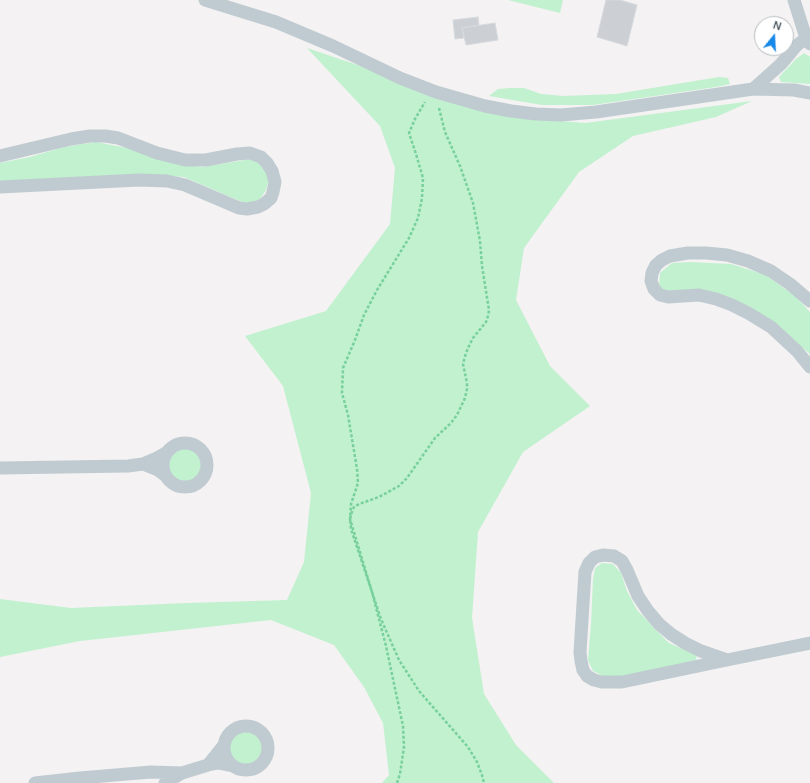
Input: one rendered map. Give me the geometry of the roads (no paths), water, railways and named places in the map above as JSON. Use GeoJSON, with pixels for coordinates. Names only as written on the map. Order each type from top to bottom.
{"type":"FeatureCollection","features":[{"type":"Feature","properties":{"kind":"street"},"geometry":{"type":"LineString","coordinates":[[205,0],[276,22],[333,46],[400,78],[436,92],[485,106],[511,111],[560,115],[596,112],[753,90],[794,90],[810,93]]}},
{"type":"Feature","properties":{"kind":"street"},"geometry":{"type":"LineString","coordinates":[[753,90],[781,64],[796,46],[809,39],[794,0]]}},
{"type":"Feature","properties":{"kind":"street"},"geometry":{"type":"LineString","coordinates":[[0,156],[71,139],[90,136],[105,136],[118,138],[157,153],[185,160],[206,160],[250,153],[261,157],[267,163],[272,171],[275,182],[274,192],[271,198],[264,204],[248,210],[239,208],[184,185],[167,182],[139,180],[0,187]]}},
{"type":"Feature","properties":{"kind":"street"},"geometry":{"type":"LineString","coordinates":[[810,301],[790,284],[771,271],[748,261],[727,255],[688,253],[670,256],[656,265],[652,273],[651,281],[654,289],[660,295],[668,297],[699,296],[732,305],[770,327],[797,351],[810,367]]}},
{"type":"Feature","properties":{"kind":"street"},"geometry":{"type":"LineString","coordinates":[[186,442],[199,448],[204,454],[207,461],[206,469],[204,476],[199,481],[185,487],[171,482],[166,476],[163,470],[164,458],[171,447],[186,442]]}},
{"type":"Feature","properties":{"kind":"street"},"geometry":{"type":"LineString","coordinates":[[0,468],[128,466],[143,464],[166,453]]}},
{"type":"Feature","properties":{"kind":"street"},"geometry":{"type":"LineString","coordinates":[[143,464],[158,470],[166,476]]}},
{"type":"Feature","properties":{"kind":"street"},"geometry":{"type":"LineString","coordinates":[[727,660],[701,651],[685,643],[659,624],[638,596],[622,561],[614,556],[603,555],[595,557],[589,562],[585,572],[580,652],[583,670],[587,676],[594,680],[602,682],[622,682],[810,643]]}},
{"type":"Feature","properties":{"kind":"street"},"geometry":{"type":"LineString","coordinates":[[164,783],[182,773],[208,765],[218,764],[248,770],[255,768],[266,758],[268,751],[264,736],[259,731],[245,726],[231,732],[226,738],[224,751],[229,762],[233,766]]}},
{"type":"Feature","properties":{"kind":"street"},"geometry":{"type":"LineString","coordinates":[[208,765],[224,745]]}},
{"type":"Feature","properties":{"kind":"street"},"geometry":{"type":"LineString","coordinates":[[35,783],[151,772],[182,773]]}}]}
